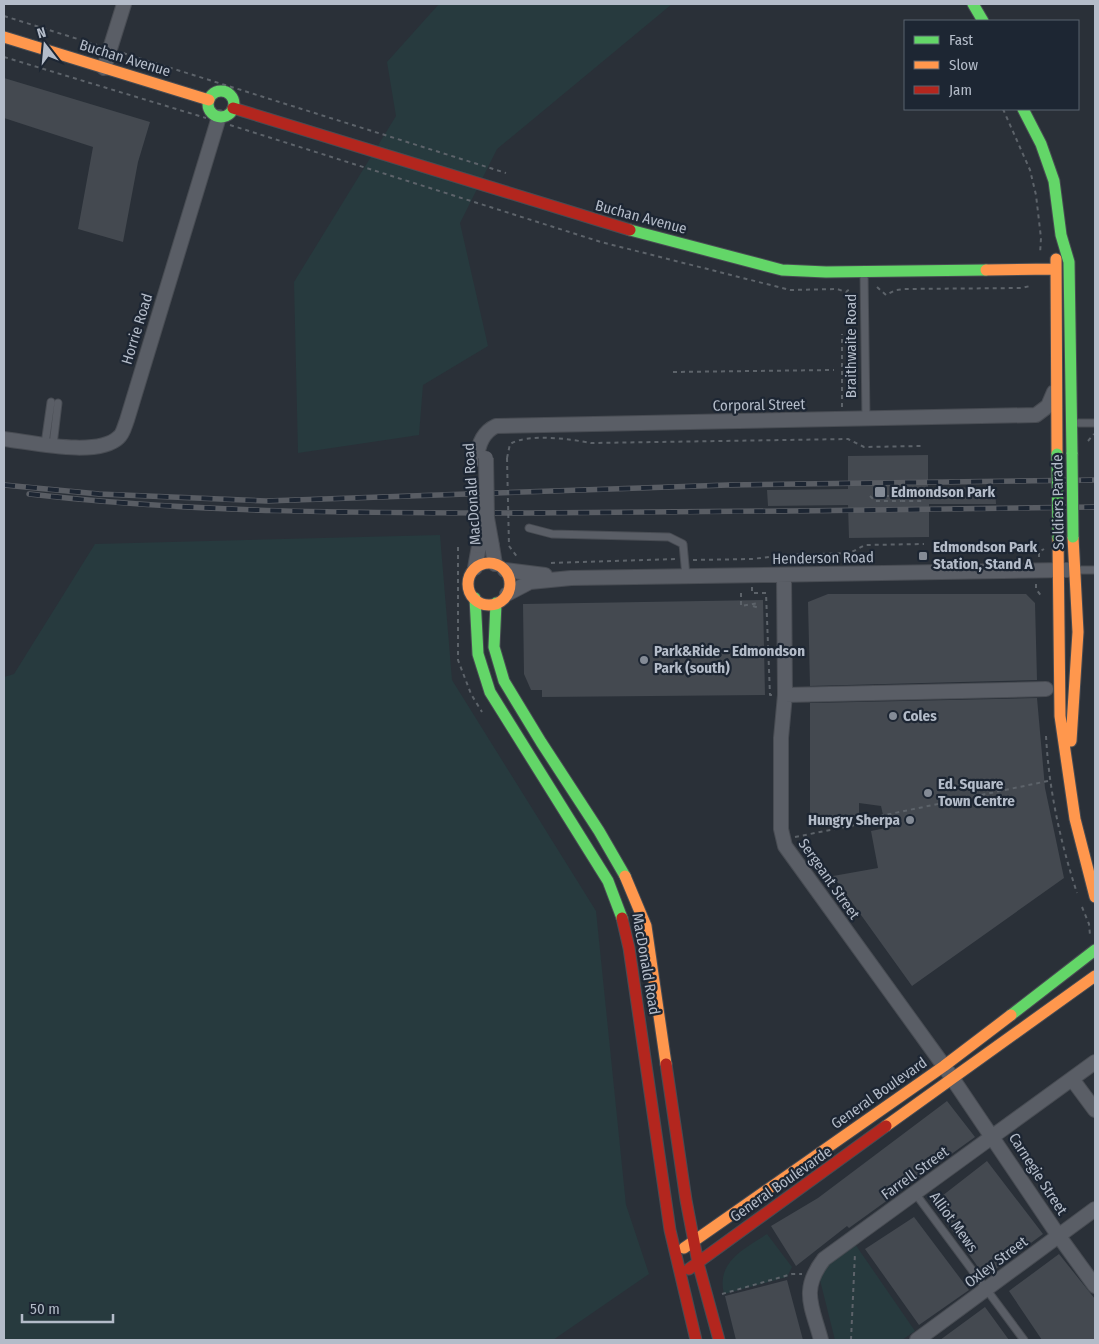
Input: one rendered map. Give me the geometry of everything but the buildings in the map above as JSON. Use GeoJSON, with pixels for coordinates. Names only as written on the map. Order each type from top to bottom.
{"type":"FeatureCollection","features":[{"type":"Feature","properties":{"kind":"street"},"geometry":{"type":"LineString","coordinates":[[104,68],[124,4]]}},
{"type":"Feature","properties":{"kind":"street"},"geometry":{"type":"LineString","coordinates":[[973,4],[983,20]]}},
{"type":"Feature","properties":{"kind":"street"},"geometry":{"type":"LineString","coordinates":[[984,20],[986,4]]}},
{"type":"Feature","properties":{"kind":"street","name":"Buchan Avenue"},"geometry":{"type":"LineString","coordinates":[[4,37],[209,100]]}},
{"type":"Feature","properties":{"kind":"street"},"geometry":{"type":"LineString","coordinates":[[225,92],[231,96],[233,108],[230,114],[218,119],[210,111],[209,100],[213,94],[225,92]]}},
{"type":"Feature","properties":{"kind":"street","name":"Buchan Avenue"},"geometry":{"type":"LineString","coordinates":[[233,108],[612,225],[782,270],[864,272],[1055,269]]}},
{"type":"Feature","properties":{"kind":"street","name":"Soldiers Parade"},"geometry":{"type":"LineString","coordinates":[[1024,110],[1041,144],[1054,181],[1061,236],[1069,262],[1073,537],[1078,632],[1076,689],[1068,770]]}},
{"type":"Feature","properties":{"kind":"street","name":"Horrie Road"},"geometry":{"type":"LineString","coordinates":[[4,439],[82,448],[103,446],[119,437],[127,420],[218,119]]}},
{"type":"Feature","properties":{"kind":"street","name":"Soldiers Parade"},"geometry":{"type":"LineString","coordinates":[[1061,236],[1055,269],[1060,716],[1076,819],[1094,881],[1095,897]]}},
{"type":"Feature","properties":{"kind":"street"},"geometry":{"type":"LineString","coordinates":[[1056,387],[1048,406],[1036,415],[1048,426],[1057,448]]}},
{"type":"Feature","properties":{"kind":"street","name":"Corporal Street"},"geometry":{"type":"LineString","coordinates":[[485,434],[496,426],[509,424],[1036,415]]}},
{"type":"Feature","properties":{"kind":"street","name":"MacDonald Road"},"geometry":{"type":"LineString","coordinates":[[475,568],[485,546],[488,518],[482,458],[485,434]]}},
{"type":"Feature","properties":{"kind":"street","name":"MacDonald Road"},"geometry":{"type":"LineString","coordinates":[[485,546],[500,567]]}},
{"type":"Feature","properties":{"kind":"street"},"geometry":{"type":"LineString","coordinates":[[483,564],[500,567],[510,580],[507,594],[496,603],[484,603],[474,598],[469,585],[470,576],[475,568],[483,564]]}},
{"type":"Feature","properties":{"kind":"street","name":"Henderson Road"},"geometry":{"type":"LineString","coordinates":[[500,567],[571,578]]}},
{"type":"Feature","properties":{"kind":"street","name":"Henderson Road"},"geometry":{"type":"LineString","coordinates":[[507,594],[530,582],[571,578],[1074,570]]}},
{"type":"Feature","properties":{"kind":"street","name":"Sergeant Street"},"geometry":{"type":"LineString","coordinates":[[784,575],[785,695],[781,738],[783,840],[789,853],[953,1079]]}},
{"type":"Feature","properties":{"kind":"street","name":"MacDonald Road"},"geometry":{"type":"LineString","coordinates":[[474,598],[476,650],[483,679],[497,706],[599,865],[616,898],[626,930],[675,1254],[696,1340]]}},
{"type":"Feature","properties":{"kind":"street","name":"MacDonald Road"},"geometry":{"type":"LineString","coordinates":[[496,603],[493,620],[494,647],[504,681],[620,863],[638,901],[646,926],[694,1242],[719,1340]]}},
{"type":"Feature","properties":{"kind":"street"},"geometry":{"type":"LineString","coordinates":[[785,695],[1046,689]]}},
{"type":"Feature","properties":{"kind":"street"},"geometry":{"type":"LineString","coordinates":[[626,930],[646,926]]}},
{"type":"Feature","properties":{"kind":"street","name":"General Boulevard"},"geometry":{"type":"LineString","coordinates":[[675,1254],[944,1066],[1095,950]]}},
{"type":"Feature","properties":{"kind":"street","name":"General Boulevarde"},"geometry":{"type":"LineString","coordinates":[[680,1276],[953,1079],[1074,989],[1095,976]]}},
{"type":"Feature","properties":{"kind":"street","name":"Farrell Street"},"geometry":{"type":"LineString","coordinates":[[813,1274],[824,1259],[1095,1062]]}},
{"type":"Feature","properties":{"kind":"street"},"geometry":{"type":"LineString","coordinates":[[865,1122],[892,1110],[933,1081],[945,1077],[953,1079]]}},
{"type":"Feature","properties":{"kind":"street","name":"Carnegie Street"},"geometry":{"type":"LineString","coordinates":[[953,1079],[994,1136],[1058,1235],[1095,1286]]}},
{"type":"Feature","properties":{"kind":"street"},"geometry":{"type":"LineString","coordinates":[[1072,1079],[1095,1110]]}},
{"type":"Feature","properties":{"kind":"street","name":"Oxley Street"},"geometry":{"type":"LineString","coordinates":[[917,1340],[1095,1209]]}},
{"type":"Feature","properties":{"kind":"street"},"geometry":{"type":"LineString","coordinates":[[813,1274],[809,1286],[810,1300],[821,1340]]}},
{"type":"Feature","properties":{"kind":"lane","name":"Braithwaite Road"},"geometry":{"type":"LineString","coordinates":[[864,272],[866,419]]}},
{"type":"Feature","properties":{"kind":"lane"},"geometry":{"type":"LineString","coordinates":[[49,444],[54,403]]}},
{"type":"Feature","properties":{"kind":"lane"},"geometry":{"type":"LineString","coordinates":[[1072,423],[1095,423]]}},
{"type":"Feature","properties":{"kind":"lane"},"geometry":{"type":"LineString","coordinates":[[529,528],[552,534],[670,537],[683,544],[686,576]]}},
{"type":"Feature","properties":{"kind":"lane"},"geometry":{"type":"LineString","coordinates":[[1074,570],[1095,570]]}},
{"type":"Feature","properties":{"kind":"lane","name":"Alliot Mews"},"geometry":{"type":"LineString","coordinates":[[915,1193],[1024,1340]]}},
{"type":"Feature","properties":{"kind":"path"},"geometry":{"type":"LineString","coordinates":[[4,16],[506,173]]}},
{"type":"Feature","properties":{"kind":"path"},"geometry":{"type":"LineString","coordinates":[[4,56],[218,119],[601,242],[790,290],[837,289],[846,292]]}},
{"type":"Feature","properties":{"kind":"path"},"geometry":{"type":"LineString","coordinates":[[1003,110],[1030,170],[1036,195],[1041,238],[1040,245]]}},
{"type":"Feature","properties":{"kind":"path"},"geometry":{"type":"LineString","coordinates":[[886,295],[896,290],[904,289],[1022,288],[1035,286]]}},
{"type":"Feature","properties":{"kind":"path"},"geometry":{"type":"LineString","coordinates":[[842,334],[842,370]]}},
{"type":"Feature","properties":{"kind":"path"},"geometry":{"type":"LineString","coordinates":[[673,372],[834,370]]}},
{"type":"Feature","properties":{"kind":"path"},"geometry":{"type":"LineString","coordinates":[[1088,444],[1089,439],[1095,433]]}},
{"type":"Feature","properties":{"kind":"path"},"geometry":{"type":"LineString","coordinates":[[520,560],[509,546],[507,458],[510,444],[518,440],[567,439],[591,443],[848,439],[864,447],[922,446]]}},
{"type":"Feature","properties":{"kind":"path"},"geometry":{"type":"LineString","coordinates":[[870,496],[876,501],[923,500]]}},
{"type":"Feature","properties":{"kind":"path"},"geometry":{"type":"LineString","coordinates":[[885,496],[901,496]]}},
{"type":"Feature","properties":{"kind":"path"},"geometry":{"type":"LineString","coordinates":[[896,496],[900,501]]}},
{"type":"Feature","properties":{"kind":"path"},"geometry":{"type":"LineString","coordinates":[[545,564],[670,558],[686,560],[752,559],[784,555],[850,553],[866,545],[924,544]]}},
{"type":"Feature","properties":{"kind":"path"},"geometry":{"type":"LineString","coordinates":[[458,547],[458,660],[471,694],[486,718]]}},
{"type":"Feature","properties":{"kind":"path"},"geometry":{"type":"LineString","coordinates":[[766,592],[770,695],[785,695]]}},
{"type":"Feature","properties":{"kind":"path"},"geometry":{"type":"LineString","coordinates":[[741,593],[741,606],[760,608]]}},
{"type":"Feature","properties":{"kind":"path"},"geometry":{"type":"LineString","coordinates":[[753,606],[759,603]]}},
{"type":"Feature","properties":{"kind":"path"},"geometry":{"type":"LineString","coordinates":[[783,840],[860,824],[866,819],[1048,781]]}},
{"type":"Feature","properties":{"kind":"path"},"geometry":{"type":"LineString","coordinates":[[851,1340],[856,1236]]}},
{"type":"Feature","properties":{"kind":"path"},"geometry":{"type":"LineString","coordinates":[[707,1298],[792,1274],[813,1274]]}},
{"type":"Feature","properties":{"kind":"green space"},"geometry":{"type":"Polygon","coordinates":[[[439,4],[672,4],[497,149],[460,223],[488,346],[423,385],[419,435],[298,453],[294,282],[396,116],[387,62],[439,4]]]}},
{"type":"Feature","properties":{"kind":"green space"},"geometry":{"type":"Polygon","coordinates":[[[440,535],[452,680],[596,911],[626,1205],[649,1274],[553,1340],[4,1340],[4,677],[14,674],[95,544],[440,535]]]}},
{"type":"Feature","properties":{"kind":"green space"},"geometry":{"type":"Polygon","coordinates":[[[767,1234],[792,1267],[787,1277],[724,1294],[724,1273],[728,1265],[741,1251],[767,1234]]]}},
{"type":"Feature","properties":{"kind":"green space"},"geometry":{"type":"Polygon","coordinates":[[[855,1244],[915,1331],[902,1340],[835,1340],[820,1280],[826,1267],[855,1244]]]}},
{"type":"Feature","properties":{"kind":"railway"},"geometry":{"type":"LineString","coordinates":[[4,485],[99,494],[266,501],[728,485],[1095,480]]}},
{"type":"Feature","properties":{"kind":"railway"},"geometry":{"type":"LineString","coordinates":[[29,494],[153,505],[340,512],[598,513],[1095,507]]}},
{"type":"Feature","properties":{"kind":"traffic: fast"},"geometry":{"type":"LineString","coordinates":[[973,4],[982,20]]}},
{"type":"Feature","properties":{"kind":"traffic: fast"},"geometry":{"type":"LineString","coordinates":[[221,91],[230,95],[234,104],[230,113],[221,117],[212,113],[208,104],[212,95],[221,91]]}},
{"type":"Feature","properties":{"kind":"traffic: fast"},"geometry":{"type":"LineString","coordinates":[[1024,110],[1041,144],[1054,181],[1061,235],[1069,262],[1072,454]]}},
{"type":"Feature","properties":{"kind":"traffic: fast"},"geometry":{"type":"LineString","coordinates":[[630,230],[782,270],[826,272],[986,270]]}},
{"type":"Feature","properties":{"kind":"traffic: fast"},"geometry":{"type":"LineString","coordinates":[[1057,454],[1058,538]]}},
{"type":"Feature","properties":{"kind":"traffic: fast"},"geometry":{"type":"LineString","coordinates":[[1072,454],[1073,537]]}},
{"type":"Feature","properties":{"kind":"traffic: fast"},"geometry":{"type":"LineString","coordinates":[[475,598],[478,654],[490,692],[608,881],[622,918]]}},
{"type":"Feature","properties":{"kind":"traffic: fast"},"geometry":{"type":"LineString","coordinates":[[496,603],[494,647],[504,681],[599,831],[625,876]]}},
{"type":"Feature","properties":{"kind":"traffic: fast"},"geometry":{"type":"LineString","coordinates":[[1011,1015],[1095,950]]}},
{"type":"Feature","properties":{"kind":"traffic: slow"},"geometry":{"type":"LineString","coordinates":[[4,37],[209,100]]}},
{"type":"Feature","properties":{"kind":"traffic: slow"},"geometry":{"type":"LineString","coordinates":[[1056,259],[1057,454]]}},
{"type":"Feature","properties":{"kind":"traffic: slow"},"geometry":{"type":"LineString","coordinates":[[986,270],[1055,269]]}},
{"type":"Feature","properties":{"kind":"traffic: slow"},"geometry":{"type":"LineString","coordinates":[[1071,741],[1078,632],[1073,537]]}},
{"type":"Feature","properties":{"kind":"traffic: slow"},"geometry":{"type":"LineString","coordinates":[[1058,538],[1060,716],[1075,819],[1095,897]]}},
{"type":"Feature","properties":{"kind":"traffic: slow"},"geometry":{"type":"LineString","coordinates":[[489,563],[504,569],[510,584],[504,599],[489,605],[474,599],[468,584],[474,569],[489,563]]}},
{"type":"Feature","properties":{"kind":"traffic: slow"},"geometry":{"type":"LineString","coordinates":[[625,876],[646,926],[666,1064]]}},
{"type":"Feature","properties":{"kind":"traffic: slow"},"geometry":{"type":"LineString","coordinates":[[886,1126],[1095,976]]}},
{"type":"Feature","properties":{"kind":"traffic: slow"},"geometry":{"type":"LineString","coordinates":[[684,1248],[944,1066],[1011,1015]]}},
{"type":"Feature","properties":{"kind":"traffic: jam"},"geometry":{"type":"LineString","coordinates":[[233,108],[630,230]]}},
{"type":"Feature","properties":{"kind":"traffic: jam"},"geometry":{"type":"LineString","coordinates":[[622,918],[629,948],[670,1230],[696,1340]]}},
{"type":"Feature","properties":{"kind":"traffic: jam"},"geometry":{"type":"LineString","coordinates":[[666,1064],[686,1200],[698,1263],[719,1340]]}},
{"type":"Feature","properties":{"kind":"traffic: jam"},"geometry":{"type":"LineString","coordinates":[[689,1269],[886,1126]]}},
{"type":"Feature","properties":{"kind":"place","name":"Edmondson Park"},"geometry":{"type":"Point","coordinates":[880,492]}},
{"type":"Feature","properties":{"kind":"place","name":"Edmondson Park Station, Stand A"},"geometry":{"type":"Point","coordinates":[923,556]}},
{"type":"Feature","properties":{"kind":"place","name":"Park&Ride - Edmondson Park (south)"},"geometry":{"type":"Point","coordinates":[644,660]}},
{"type":"Feature","properties":{"kind":"place","name":"Coles"},"geometry":{"type":"Point","coordinates":[893,716]}},
{"type":"Feature","properties":{"kind":"place","name":"Ed. Square Town Centre"},"geometry":{"type":"Point","coordinates":[928,793]}},
{"type":"Feature","properties":{"kind":"place","name":"Hungry Sherpa"},"geometry":{"type":"Point","coordinates":[910,820]}}]}
